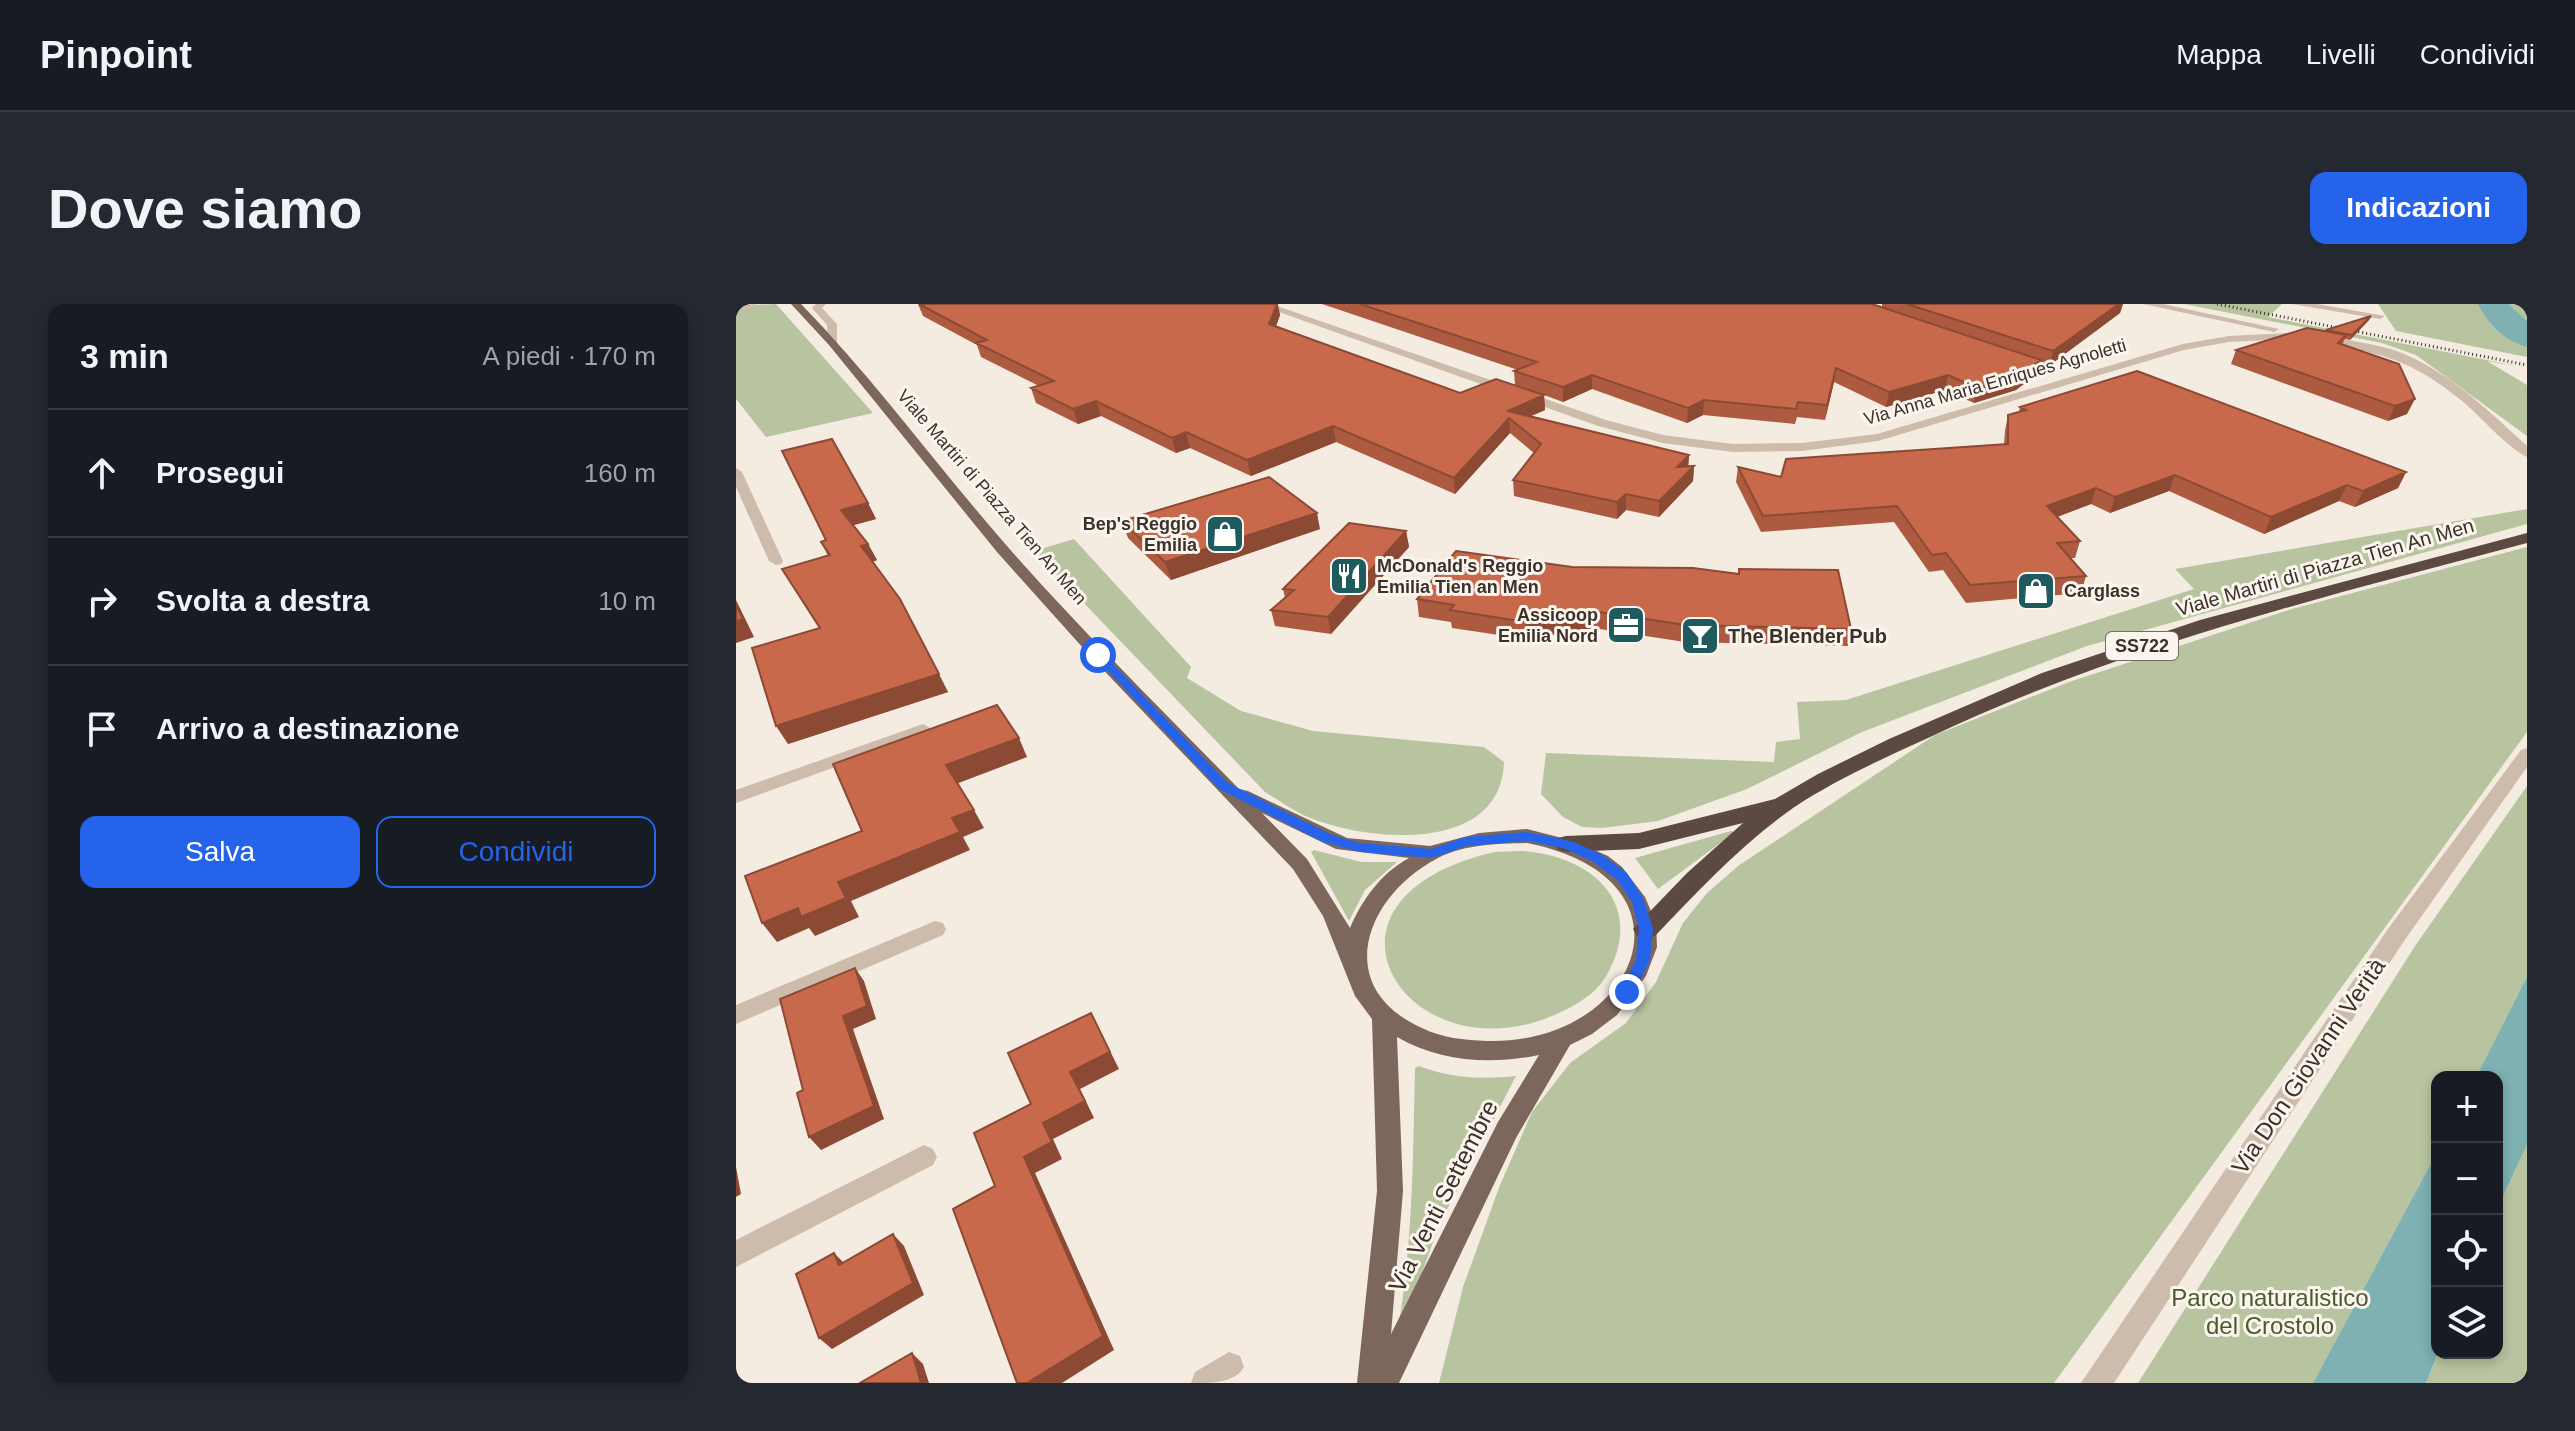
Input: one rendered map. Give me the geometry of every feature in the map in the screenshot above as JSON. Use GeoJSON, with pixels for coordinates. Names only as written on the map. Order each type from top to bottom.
{"type":"FeatureCollection","features":[{"type":"Feature","properties":{"kind":"highway","name":"Viale Martiri di Piazza Tien An Men"},"geometry":{"type":"LineString","coordinates":[[1646,929],[1723,851],[1786,802],[1939,722],[2090,661],[2286,602],[2522,539]]}},
{"type":"Feature","properties":{"kind":"highway","name":"Viale Martiri di Piazza Tien An Men"},"geometry":{"type":"LineString","coordinates":[[1566,844],[1639,841],[1703,827],[1786,802]]}},
{"type":"Feature","properties":{"kind":"main road","name":"Viale Martiri di Piazza Tien An Men"},"geometry":{"type":"LineString","coordinates":[[796,304],[833,343],[1002,549],[1300,864],[1333,914],[1364,992],[1384,1017],[1420,1039],[1464,1051],[1513,1051],[1561,1039],[1599,1019],[1627,992],[1643,960],[1646,929],[1639,901],[1622,877],[1597,857],[1566,844],[1527,836],[1496,837],[1465,842],[1432,853],[1399,873],[1373,900],[1358,930],[1355,963]]}},
{"type":"Feature","properties":{"kind":"main road","name":"Viale Martiri di Piazza Tien An Men"},"geometry":{"type":"LineString","coordinates":[[1224,786],[1343,844],[1432,853]]}},
{"type":"Feature","properties":{"kind":"main road","name":"Via Venti Settembre"},"geometry":{"type":"LineString","coordinates":[[1372,1383],[1390,1191],[1384,1017]]}},
{"type":"Feature","properties":{"kind":"main road","name":"Via Venti Settembre"},"geometry":{"type":"LineString","coordinates":[[1383,1383],[1507,1130],[1561,1039]]}},
{"type":"Feature","properties":{"kind":"street"},"geometry":{"type":"LineString","coordinates":[[821,304],[817,308],[832,324],[833,343]]}},
{"type":"Feature","properties":{"kind":"street","name":"Via Anna Maria Enriques Agnoletti"},"geometry":{"type":"LineString","coordinates":[[1262,304],[1602,423],[1663,439],[1733,448],[1802,447],[1878,437],[2183,347],[2229,339],[2305,335]]}},
{"type":"Feature","properties":{"kind":"street"},"geometry":{"type":"LineString","coordinates":[[2148,304],[2380,351],[2408,360],[2474,407],[2527,453]]}},
{"type":"Feature","properties":{"kind":"street"},"geometry":{"type":"LineString","coordinates":[[2297,304],[2380,316],[2371,304]]}},
{"type":"Feature","properties":{"kind":"street"},"geometry":{"type":"LineString","coordinates":[[736,309],[753,306]]}},
{"type":"Feature","properties":{"kind":"street"},"geometry":{"type":"LineString","coordinates":[[2163,307],[2204,328],[2243,323]]}},
{"type":"Feature","properties":{"kind":"street"},"geometry":{"type":"LineString","coordinates":[[2229,339],[2243,323]]}},
{"type":"Feature","properties":{"kind":"street","name":"Via Anna Maria Enriques Agnoletti"},"geometry":{"type":"LineString","coordinates":[[2183,347],[2204,328]]}},
{"type":"Feature","properties":{"kind":"street"},"geometry":{"type":"LineString","coordinates":[[2056,374],[2071,379]]}},
{"type":"Feature","properties":{"kind":"street"},"geometry":{"type":"LineString","coordinates":[[736,472],[776,561]]}},
{"type":"Feature","properties":{"kind":"street"},"geometry":{"type":"LineString","coordinates":[[736,797],[923,729]]}},
{"type":"Feature","properties":{"kind":"street","name":"Via Don Giovanni Verità"},"geometry":{"type":"LineString","coordinates":[[2096,1383],[2396,935],[2527,754]]}},
{"type":"Feature","properties":{"kind":"street"},"geometry":{"type":"LineString","coordinates":[[736,1015],[935,929]]}},
{"type":"Feature","properties":{"kind":"street"},"geometry":{"type":"LineString","coordinates":[[736,1254],[924,1157]]}},
{"type":"Feature","properties":{"kind":"green space"},"geometry":{"type":"Polygon","coordinates":[[[776,304],[873,413],[766,437],[736,399],[736,306],[776,304]]]}},
{"type":"Feature","properties":{"kind":"green space"},"geometry":{"type":"Polygon","coordinates":[[[2184,304],[2282,304],[2268,317],[2527,368],[2487,361],[2527,385],[2527,436],[2416,355],[2382,343],[2184,304]]]}},
{"type":"Feature","properties":{"kind":"green space"},"geometry":{"type":"Polygon","coordinates":[[[2378,304],[2527,304],[2527,357],[2396,331],[2378,304]]]}},
{"type":"Feature","properties":{"kind":"green space"},"geometry":{"type":"Polygon","coordinates":[[[2527,509],[2527,524],[2087,646],[1862,732],[1747,789],[1658,821],[1602,828],[1582,827],[1563,817],[1541,794],[1546,753],[1774,762],[1776,742],[1800,739],[1797,702],[1846,700],[2194,589],[2175,569],[2527,509]]]}},
{"type":"Feature","properties":{"kind":"green space"},"geometry":{"type":"Polygon","coordinates":[[[1074,539],[1191,667],[1187,678],[1241,711],[1313,731],[1484,747],[1504,762],[1497,792],[1481,813],[1458,826],[1430,833],[1368,833],[1313,819],[1288,807],[1265,792],[1034,551],[1074,539]]]}},
{"type":"Feature","properties":{"kind":"green space"},"geometry":{"type":"Polygon","coordinates":[[[2527,547],[2527,732],[2054,1383],[1439,1383],[1463,1287],[1500,1185],[1532,1112],[1570,1063],[1626,1023],[1656,982],[1683,923],[1707,893],[1738,866],[1935,735],[2069,682],[2292,609],[2527,547]]]}},
{"type":"Feature","properties":{"kind":"green space","name":"Parco naturalistico del Crostolo"},"geometry":{"type":"Polygon","coordinates":[[[2527,786],[2527,977],[2479,1071],[2431,1071],[2431,1163],[2313,1383],[2138,1383],[2415,946],[2527,786]]]}},
{"type":"Feature","properties":{"kind":"green space"},"geometry":{"type":"Polygon","coordinates":[[[1735,832],[1658,889],[1635,858],[1735,832]]]}},
{"type":"Feature","properties":{"kind":"green space"},"geometry":{"type":"Polygon","coordinates":[[[1314,850],[1361,862],[1397,862],[1365,890],[1349,921],[1311,852],[1314,850]]]}},
{"type":"Feature","properties":{"kind":"green space"},"geometry":{"type":"Polygon","coordinates":[[[1495,852],[1532,852],[1557,857],[1579,866],[1596,878],[1610,894],[1618,912],[1620,932],[1616,954],[1605,978],[1588,996],[1552,1016],[1499,1028],[1453,1023],[1416,1003],[1392,974],[1385,940],[1398,906],[1433,875],[1495,852]]]}},
{"type":"Feature","properties":{"kind":"green space"},"geometry":{"type":"Polygon","coordinates":[[[1419,1066],[1467,1077],[1516,1076],[1439,1225],[1402,1330],[1398,1329],[1409,1232],[1415,1068],[1419,1066]]]}},
{"type":"Feature","properties":{"kind":"green space"},"geometry":{"type":"Polygon","coordinates":[[[2527,1145],[2527,1383],[2426,1383],[2436,1359],[2503,1359],[2503,1196],[2527,1145]]]}},
{"type":"Feature","properties":{"kind":"water"},"geometry":{"type":"Polygon","coordinates":[[[2527,977],[2527,1145],[2503,1196],[2503,1071],[2479,1071],[2527,977]]]}},
{"type":"Feature","properties":{"kind":"water"},"geometry":{"type":"Polygon","coordinates":[[[2431,1163],[2431,1359],[2436,1359],[2426,1383],[2313,1383],[2431,1163]]]}},
{"type":"Feature","properties":{"kind":"building"},"geometry":{"type":"Polygon","coordinates":[[[919,304],[1277,304],[1269,324],[1460,393],[1496,379],[1544,395],[1508,411],[1689,455],[1677,467],[1694,466],[1659,501],[1626,494],[1617,502],[1513,480],[1541,444],[1509,418],[1454,478],[1333,426],[1247,460],[1186,432],[1172,438],[1096,401],[1073,409],[1031,388],[1054,381],[976,343],[987,340],[919,304]]]}},
{"type":"Feature","properties":{"kind":"building"},"geometry":{"type":"Polygon","coordinates":[[[1360,304],[1872,304],[2041,360],[2019,375],[1977,388],[1948,375],[1889,392],[1836,368],[1827,405],[1798,402],[1796,409],[1704,400],[1688,408],[1592,375],[1563,387],[1514,371],[1537,362],[1360,304]]]}},
{"type":"Feature","properties":{"kind":"building"},"geometry":{"type":"Polygon","coordinates":[[[1907,304],[2119,304],[2053,351],[1907,304]]]}},
{"type":"Feature","properties":{"kind":"building"},"geometry":{"type":"Polygon","coordinates":[[[2371,316],[2352,335],[2326,330],[2371,316]]]}},
{"type":"Feature","properties":{"kind":"building"},"geometry":{"type":"Polygon","coordinates":[[[2307,328],[2346,335],[2338,343],[2399,364],[2415,399],[2395,406],[2236,350],[2307,328]]]}},
{"type":"Feature","properties":{"kind":"building"},"geometry":{"type":"Polygon","coordinates":[[[2137,371],[2406,472],[2363,491],[2347,485],[2271,517],[2175,475],[2115,497],[2096,488],[2047,506],[2080,541],[2057,543],[2086,576],[1970,585],[1946,553],[1932,555],[1897,506],[1763,516],[1738,467],[1781,477],[1786,459],[2008,444],[2008,415],[2026,410],[2020,407],[2137,371]]]}},
{"type":"Feature","properties":{"kind":"building"},"geometry":{"type":"Polygon","coordinates":[[[832,439],[868,503],[841,510],[868,544],[861,546],[900,599],[939,674],[776,726],[752,648],[820,628],[782,569],[830,555],[821,542],[826,540],[782,451],[832,439]]]}},
{"type":"Feature","properties":{"kind":"building","name":"Bep's Reggio Emilia"},"geometry":{"type":"Polygon","coordinates":[[[1269,477],[1317,513],[1165,562],[1122,521],[1269,477]]]}},
{"type":"Feature","properties":{"kind":"building"},"geometry":{"type":"Polygon","coordinates":[[[1349,523],[1406,531],[1328,617],[1271,610],[1294,590],[1283,589],[1349,523]]]}},
{"type":"Feature","properties":{"kind":"building"},"geometry":{"type":"Polygon","coordinates":[[[1456,551],[1572,567],[1693,568],[1739,574],[1739,569],[1838,570],[1851,629],[1685,625],[1593,611],[1525,622],[1450,610],[1454,605],[1417,599],[1456,551]]]}},
{"type":"Feature","properties":{"kind":"building"},"geometry":{"type":"Polygon","coordinates":[[[736,605],[743,619],[736,621],[736,605]]]}},
{"type":"Feature","properties":{"kind":"building"},"geometry":{"type":"Polygon","coordinates":[[[997,705],[1019,738],[946,765],[974,810],[952,818],[960,832],[838,882],[846,898],[801,917],[798,908],[762,923],[745,876],[862,831],[833,764],[997,705]]]}},
{"type":"Feature","properties":{"kind":"building"},"geometry":{"type":"Polygon","coordinates":[[[855,968],[867,1006],[843,1016],[874,1106],[809,1137],[797,1093],[803,1090],[780,999],[855,968]]]}},
{"type":"Feature","properties":{"kind":"building"},"geometry":{"type":"Polygon","coordinates":[[[1091,1013],[1110,1052],[1070,1072],[1085,1101],[1043,1123],[1052,1142],[1024,1157],[1103,1336],[1027,1383],[1017,1383],[953,1209],[995,1186],[974,1133],[1031,1104],[1008,1053],[1091,1013]]]}},
{"type":"Feature","properties":{"kind":"building"},"geometry":{"type":"Polygon","coordinates":[[[893,1234],[913,1283],[819,1338],[796,1274],[834,1253],[839,1265],[893,1234]]]}},
{"type":"Feature","properties":{"kind":"building"},"geometry":{"type":"Polygon","coordinates":[[[912,1353],[921,1383],[860,1383],[912,1353]]]}},
{"type":"Feature","properties":{"kind":"waterway"},"geometry":{"type":"LineString","coordinates":[[2493,304],[2498,314],[2527,337]]}},
{"type":"Feature","properties":{"kind":"railway"},"geometry":{"type":"LineString","coordinates":[[2217,304],[2527,365]]}},
{"type":"Feature","properties":{"kind":"place","name":"Bep's Reggio Emilia"},"geometry":{"type":"Point","coordinates":[1225,534]}},
{"type":"Feature","properties":{"kind":"place","name":"McDonald's Reggio Emilia Tien an Men"},"geometry":{"type":"Point","coordinates":[1349,576]}},
{"type":"Feature","properties":{"kind":"place","name":"Carglass"},"geometry":{"type":"Point","coordinates":[2036,591]}},
{"type":"Feature","properties":{"kind":"place","name":"Assicoop Emilia Nord"},"geometry":{"type":"Point","coordinates":[1626,625]}},
{"type":"Feature","properties":{"kind":"place","name":"The Blender Pub"},"geometry":{"type":"Point","coordinates":[1700,636]}},
{"type":"Feature","properties":{"kind":"route"},"geometry":{"type":"LineString","coordinates":[[1098,655],[1224,786],[1327,838],[1360,847],[1432,853],[1465,842],[1527,836],[1566,844],[1597,857],[1622,877],[1639,901],[1646,929],[1643,960],[1627,992]]}}]}
